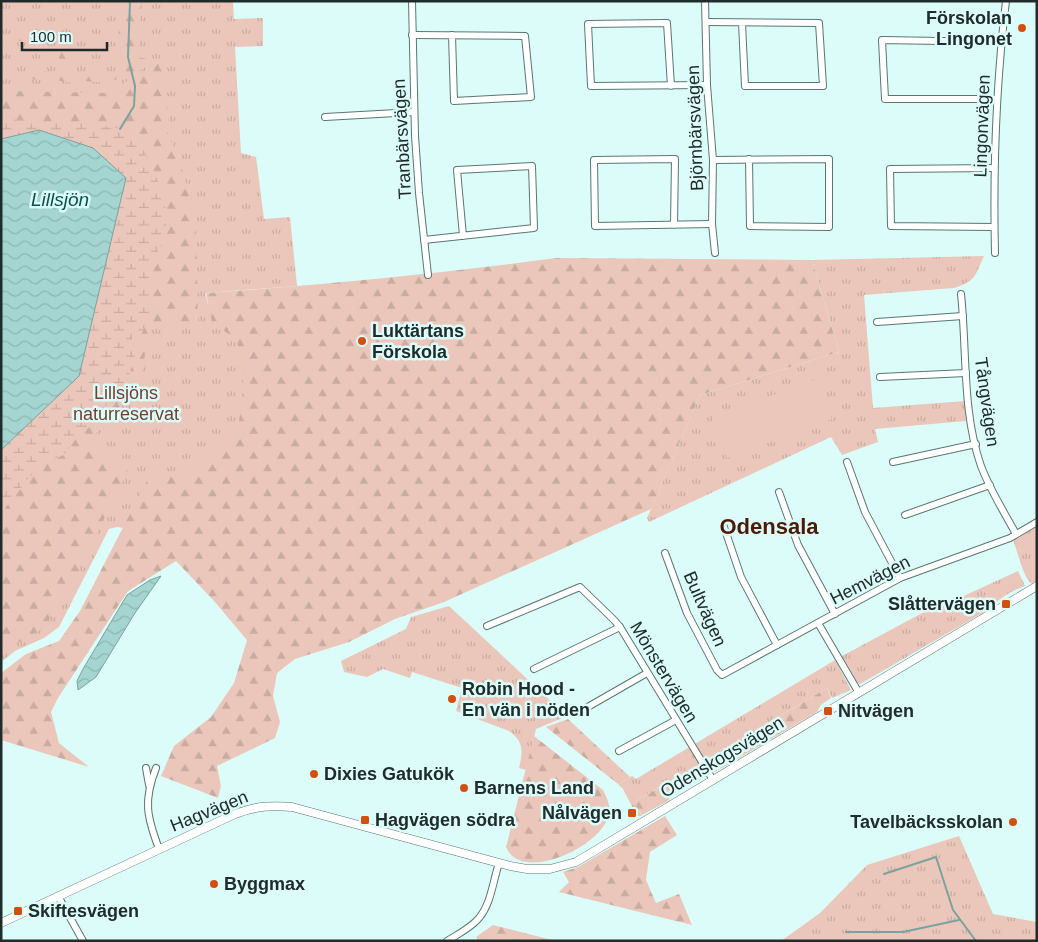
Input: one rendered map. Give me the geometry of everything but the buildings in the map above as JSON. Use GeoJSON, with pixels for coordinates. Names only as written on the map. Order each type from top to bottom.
{"type":"FeatureCollection","features":[{"type":"Feature","properties":{"kind":"street","name":"Tranbärsvägen"},"geometry":{"type":"LineString","coordinates":[[412,1],[414,112],[419,193],[428,275]]}},
{"type":"Feature","properties":{"kind":"street","name":"Björnbärsvägen"},"geometry":{"type":"LineString","coordinates":[[705,1],[707,84],[713,160],[712,224],[715,252]]}},
{"type":"Feature","properties":{"kind":"street","name":"Lingonvägen"},"geometry":{"type":"LineString","coordinates":[[995,253],[994,168],[996,99],[1006,1]]}},
{"type":"Feature","properties":{"kind":"street"},"geometry":{"type":"LineString","coordinates":[[706,22],[820,23],[822,86],[745,86],[742,23]]}},
{"type":"Feature","properties":{"kind":"street"},"geometry":{"type":"LineString","coordinates":[[671,86],[667,23],[588,24],[591,86],[671,86],[707,84]]}},
{"type":"Feature","properties":{"kind":"street"},"geometry":{"type":"LineString","coordinates":[[412,35],[452,35],[525,36],[531,97],[454,101],[452,35]]}},
{"type":"Feature","properties":{"kind":"street"},"geometry":{"type":"LineString","coordinates":[[996,99],[884,99],[882,40],[1001,42]]}},
{"type":"Feature","properties":{"kind":"street"},"geometry":{"type":"LineString","coordinates":[[325,117],[414,112]]}},
{"type":"Feature","properties":{"kind":"street"},"geometry":{"type":"LineString","coordinates":[[674,225],[675,159],[594,160],[595,226],[674,225],[712,224]]}},
{"type":"Feature","properties":{"kind":"street"},"geometry":{"type":"LineString","coordinates":[[713,160],[749,159],[829,159],[829,227],[750,226],[749,159]]}},
{"type":"Feature","properties":{"kind":"street"},"geometry":{"type":"LineString","coordinates":[[424,240],[463,236],[534,228],[532,166],[457,170],[463,236]]}},
{"type":"Feature","properties":{"kind":"street"},"geometry":{"type":"LineString","coordinates":[[994,168],[890,169],[891,226],[994,227]]}},
{"type":"Feature","properties":{"kind":"street","name":"Tångvägen"},"geometry":{"type":"LineString","coordinates":[[961,294],[969,410],[976,444],[981,465],[1016,534]]}},
{"type":"Feature","properties":{"kind":"street"},"geometry":{"type":"LineString","coordinates":[[877,322],[963,316]]}},
{"type":"Feature","properties":{"kind":"street"},"geometry":{"type":"LineString","coordinates":[[880,377],[966,373]]}},
{"type":"Feature","properties":{"kind":"street"},"geometry":{"type":"LineString","coordinates":[[893,462],[976,444]]}},
{"type":"Feature","properties":{"kind":"street"},"geometry":{"type":"LineString","coordinates":[[847,462],[865,512],[900,578]]}},
{"type":"Feature","properties":{"kind":"street"},"geometry":{"type":"LineString","coordinates":[[905,515],[990,485]]}},
{"type":"Feature","properties":{"kind":"street"},"geometry":{"type":"LineString","coordinates":[[779,492],[798,545],[835,614]]}},
{"type":"Feature","properties":{"kind":"street","name":"Hemvägen"},"geometry":{"type":"LineString","coordinates":[[722,675],[900,578],[1016,534],[1037,522]]}},
{"type":"Feature","properties":{"kind":"street"},"geometry":{"type":"LineString","coordinates":[[724,524],[741,577],[777,645]]}},
{"type":"Feature","properties":{"kind":"street","name":"Bultvägen"},"geometry":{"type":"LineString","coordinates":[[665,553],[687,613],[717,670],[722,675]]}},
{"type":"Feature","properties":{"kind":"street","name":"Odenskogsvägen"},"geometry":{"type":"LineString","coordinates":[[499,863],[536,870],[550,869],[576,862],[1037,586]]}},
{"type":"Feature","properties":{"kind":"street","name":"Mönstervägen"},"geometry":{"type":"LineString","coordinates":[[487,626],[580,587],[620,627],[713,780]]}},
{"type":"Feature","properties":{"kind":"street"},"geometry":{"type":"LineString","coordinates":[[818,623],[859,693]]}},
{"type":"Feature","properties":{"kind":"street"},"geometry":{"type":"LineString","coordinates":[[534,669],[620,627]]}},
{"type":"Feature","properties":{"kind":"street"},"geometry":{"type":"LineString","coordinates":[[579,712],[647,672]]}},
{"type":"Feature","properties":{"kind":"street"},"geometry":{"type":"LineString","coordinates":[[619,751],[676,720]]}},
{"type":"Feature","properties":{"kind":"street"},"geometry":{"type":"LineString","coordinates":[[146,768],[150,786]]}},
{"type":"Feature","properties":{"kind":"street"},"geometry":{"type":"LineString","coordinates":[[156,768],[148,800],[149,824],[159,849]]}},
{"type":"Feature","properties":{"kind":"street","name":"Hagvägen"},"geometry":{"type":"LineString","coordinates":[[1,923],[235,814],[256,807],[271,805],[292,807],[499,863]]}},
{"type":"Feature","properties":{"kind":"street"},"geometry":{"type":"LineString","coordinates":[[447,941],[472,926],[480,918],[486,906],[499,863]]}},
{"type":"Feature","properties":{"kind":"street"},"geometry":{"type":"LineString","coordinates":[[58,896],[83,941]]}},
{"type":"Feature","properties":{"kind":"green space","name":"Lillsjöns naturreservat"},"geometry":{"type":"Polygon","coordinates":[[[1,1],[233,1],[234,19],[263,18],[263,46],[235,47],[241,153],[256,157],[264,219],[290,217],[297,286],[205,293],[208,304],[244,308],[289,367],[168,535],[117,527],[109,529],[59,627],[44,638],[15,651],[1,662],[1,1]]]}},
{"type":"Feature","properties":{"kind":"green space"},"geometry":{"type":"Polygon","coordinates":[[[121,1],[142,1],[138,57],[157,61],[124,79],[125,64],[117,52],[121,1]]]}},
{"type":"Feature","properties":{"kind":"green space"},"geometry":{"type":"Polygon","coordinates":[[[31,33],[34,39],[1,44],[1,34],[31,33]]]}},
{"type":"Feature","properties":{"kind":"green space"},"geometry":{"type":"Polygon","coordinates":[[[63,50],[73,55],[68,65],[60,68],[59,57],[63,50]]]}},
{"type":"Feature","properties":{"kind":"green space"},"geometry":{"type":"Polygon","coordinates":[[[164,60],[169,125],[165,126],[182,169],[196,221],[198,325],[151,323],[142,371],[122,405],[86,444],[128,471],[67,593],[43,628],[1,653],[1,513],[41,463],[64,455],[77,437],[99,419],[110,399],[129,376],[131,338],[142,333],[150,310],[150,270],[166,233],[124,130],[89,123],[37,122],[1,118],[1,91],[106,93],[164,60]]]}},
{"type":"Feature","properties":{"kind":"green space"},"geometry":{"type":"Polygon","coordinates":[[[44,71],[52,72],[53,77],[43,80],[25,79],[30,75],[44,71]]]}},
{"type":"Feature","properties":{"kind":"green space"},"geometry":{"type":"Polygon","coordinates":[[[117,73],[116,80],[107,82],[67,82],[58,80],[60,74],[117,73]]]}},
{"type":"Feature","properties":{"kind":"green space"},"geometry":{"type":"Polygon","coordinates":[[[1,118],[37,122],[89,123],[124,130],[141,145],[165,196],[166,233],[150,270],[150,310],[142,333],[132,338],[136,352],[129,376],[110,399],[99,419],[77,437],[64,455],[41,463],[1,513],[1,450],[79,376],[126,179],[39,130],[1,139],[1,118]]]}},
{"type":"Feature","properties":{"kind":"green space"},"geometry":{"type":"Polygon","coordinates":[[[984,256],[974,277],[967,283],[954,288],[864,295],[873,408],[965,401],[966,421],[875,429],[878,442],[842,455],[831,437],[649,522],[647,518],[700,395],[839,352],[812,260],[984,256]]]}},
{"type":"Feature","properties":{"kind":"green space"},"geometry":{"type":"Polygon","coordinates":[[[557,258],[812,260],[839,352],[700,395],[651,509],[444,602],[395,619],[349,642],[295,659],[277,673],[273,696],[280,722],[275,738],[217,766],[221,786],[218,798],[161,776],[174,746],[211,717],[234,683],[247,640],[214,601],[176,561],[128,591],[58,698],[51,712],[59,743],[89,767],[1,740],[1,673],[26,654],[59,641],[80,611],[151,473],[190,472],[238,428],[244,367],[236,339],[212,323],[206,293],[382,278],[557,258]]]}},
{"type":"Feature","properties":{"kind":"green space"},"geometry":{"type":"Polygon","coordinates":[[[820,378],[832,419],[727,458],[712,417],[820,378]]]}},
{"type":"Feature","properties":{"kind":"green space"},"geometry":{"type":"Polygon","coordinates":[[[1037,526],[1037,581],[1032,584],[1023,571],[1013,540],[1037,526]]]}},
{"type":"Feature","properties":{"kind":"green space"},"geometry":{"type":"Polygon","coordinates":[[[1018,571],[1025,586],[1006,595],[991,608],[860,684],[857,682],[842,656],[937,605],[957,599],[1018,571]]]}},
{"type":"Feature","properties":{"kind":"green space"},"geometry":{"type":"Polygon","coordinates":[[[449,606],[567,716],[536,729],[526,770],[519,768],[521,747],[514,735],[509,731],[456,711],[462,688],[412,672],[410,678],[383,669],[367,677],[344,672],[341,661],[406,629],[411,617],[449,606]]]}},
{"type":"Feature","properties":{"kind":"green space"},"geometry":{"type":"Polygon","coordinates":[[[835,660],[851,690],[832,698],[827,688],[721,751],[718,756],[721,762],[727,765],[695,783],[685,772],[636,801],[642,816],[637,816],[623,789],[618,784],[632,776],[636,779],[835,660]]]}},
{"type":"Feature","properties":{"kind":"green space"},"geometry":{"type":"Polygon","coordinates":[[[827,688],[831,698],[821,705],[817,712],[727,765],[718,756],[721,751],[827,688]]]}},
{"type":"Feature","properties":{"kind":"green space"},"geometry":{"type":"Polygon","coordinates":[[[568,719],[630,777],[618,784],[546,727],[568,719]]]}},
{"type":"Feature","properties":{"kind":"green space"},"geometry":{"type":"Polygon","coordinates":[[[534,736],[603,790],[608,801],[609,812],[605,825],[594,837],[579,848],[545,861],[528,862],[515,858],[506,847],[534,736]]]}},
{"type":"Feature","properties":{"kind":"green space"},"geometry":{"type":"Polygon","coordinates":[[[686,772],[695,783],[673,794],[668,801],[642,815],[636,801],[686,772]]]}},
{"type":"Feature","properties":{"kind":"green space"},"geometry":{"type":"Polygon","coordinates":[[[665,816],[677,835],[650,852],[646,880],[656,903],[679,894],[692,925],[559,892],[569,882],[563,872],[578,867],[665,816]]]}},
{"type":"Feature","properties":{"kind":"green space"},"geometry":{"type":"Polygon","coordinates":[[[959,836],[993,914],[1037,922],[1037,941],[781,941],[820,913],[867,865],[959,836]]]}},
{"type":"Feature","properties":{"kind":"green space"},"geometry":{"type":"Polygon","coordinates":[[[493,925],[556,941],[478,941],[476,937],[493,925]]]}},
{"type":"Feature","properties":{"kind":"water","name":"Lillsjön"},"geometry":{"type":"Polygon","coordinates":[[[39,130],[93,148],[126,178],[79,376],[1,450],[1,139],[39,130]]]}},
{"type":"Feature","properties":{"kind":"water"},"geometry":{"type":"Polygon","coordinates":[[[161,576],[135,613],[96,677],[78,690],[77,681],[83,669],[127,595],[150,580],[161,576]]]}},
{"type":"Feature","properties":{"kind":"waterway"},"geometry":{"type":"LineString","coordinates":[[120,129],[134,106],[135,86],[128,57],[130,1]]}},
{"type":"Feature","properties":{"kind":"waterway"},"geometry":{"type":"LineString","coordinates":[[884,874],[936,857],[953,910],[976,941]]}},
{"type":"Feature","properties":{"kind":"waterway"},"geometry":{"type":"LineString","coordinates":[[846,932],[903,932],[959,920]]}},
{"type":"Feature","properties":{"kind":"place","name":"Förskolan Lingonet"},"geometry":{"type":"Point","coordinates":[1022,28]}},
{"type":"Feature","properties":{"kind":"place","name":"Luktärtans Förskola"},"geometry":{"type":"Point","coordinates":[362,341]}},
{"type":"Feature","properties":{"kind":"place","name":"Slåttervägen"},"geometry":{"type":"Point","coordinates":[1006,604]}},
{"type":"Feature","properties":{"kind":"place","name":"Robin Hood - En vän i nöden"},"geometry":{"type":"Point","coordinates":[452,699]}},
{"type":"Feature","properties":{"kind":"place","name":"Nitvägen"},"geometry":{"type":"Point","coordinates":[828,711]}},
{"type":"Feature","properties":{"kind":"place","name":"Dixies Gatukök"},"geometry":{"type":"Point","coordinates":[314,774]}},
{"type":"Feature","properties":{"kind":"place","name":"Barnens Land"},"geometry":{"type":"Point","coordinates":[464,788]}},
{"type":"Feature","properties":{"kind":"place","name":"Nålvägen"},"geometry":{"type":"Point","coordinates":[632,813]}},
{"type":"Feature","properties":{"kind":"place","name":"Hagvägen södra"},"geometry":{"type":"Point","coordinates":[365,820]}},
{"type":"Feature","properties":{"kind":"place","name":"Tavelbäcksskolan"},"geometry":{"type":"Point","coordinates":[1013,822]}},
{"type":"Feature","properties":{"kind":"place","name":"Byggmax"},"geometry":{"type":"Point","coordinates":[214,884]}},
{"type":"Feature","properties":{"kind":"place","name":"Skiftesvägen"},"geometry":{"type":"Point","coordinates":[18,911]}},
{"type":"Feature","properties":{"kind":"district","name":"Odensala"},"geometry":{"type":"Point","coordinates":[769,526]}}]}
